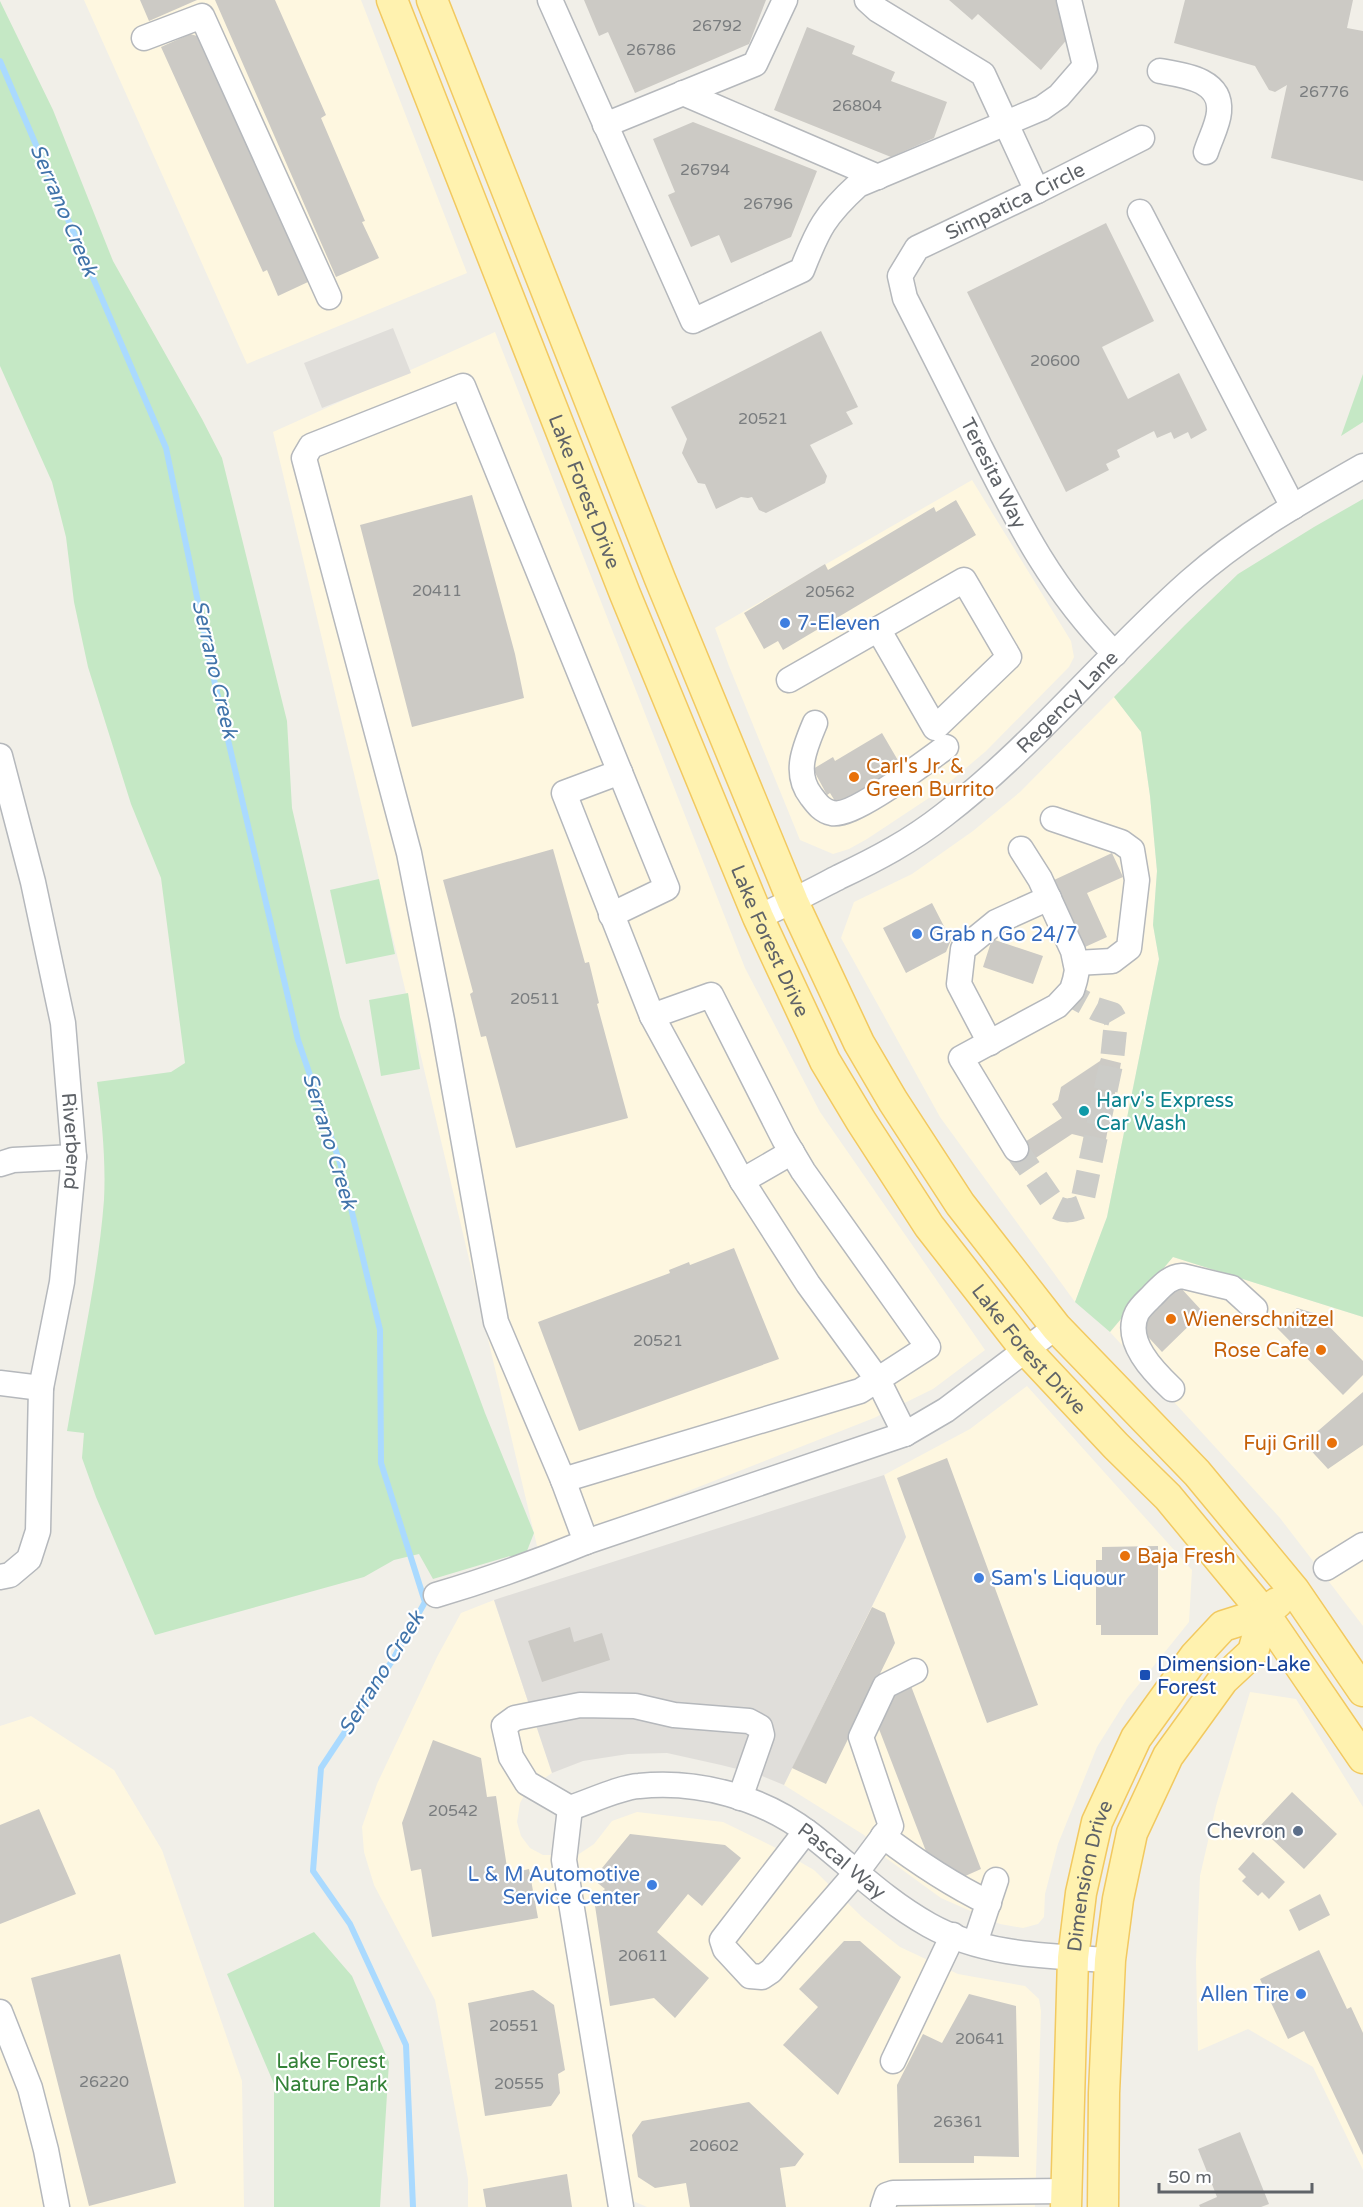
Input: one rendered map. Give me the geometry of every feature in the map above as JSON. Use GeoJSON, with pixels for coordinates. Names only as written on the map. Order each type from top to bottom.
{"type":"FeatureCollection","features":[{"type":"Feature","properties":{"kind":"main road","name":"Lake Forest Drive"},"geometry":{"type":"LineString","coordinates":[[392,0],[625,594],[758,916],[825,1061],[929,1226],[1025,1349],[1116,1446],[1168,1497],[1264,1613],[1363,1758]]}},
{"type":"Feature","properties":{"kind":"main road","name":"Lake Forest Drive"},"geometry":{"type":"LineString","coordinates":[[432,0],[660,579],[793,902],[859,1043],[892,1101],[960,1204],[1056,1327],[1197,1473],[1294,1590],[1363,1691]]}},
{"type":"Feature","properties":{"kind":"main road","name":"Dimension Drive"},"geometry":{"type":"LineString","coordinates":[[1066,2199],[1073,1958],[1081,1893],[1097,1822],[1136,1738],[1195,1656],[1223,1626],[1264,1613],[1294,1590]]}},
{"type":"Feature","properties":{"kind":"main road","name":"Dimension Drive"},"geometry":{"type":"LineString","coordinates":[[1102,2207],[1110,1960],[1118,1899],[1132,1833],[1160,1771],[1190,1724],[1222,1680],[1253,1652],[1264,1613]]}},
{"type":"Feature","properties":{"kind":"street"},"geometry":{"type":"LineString","coordinates":[[550,0],[693,321],[802,270],[814,239],[829,214],[858,185],[1006,124],[1042,108],[1059,96],[1085,66],[1069,0]]}},
{"type":"Feature","properties":{"kind":"street"},"geometry":{"type":"LineString","coordinates":[[605,125],[755,64],[785,0]]}},
{"type":"Feature","properties":{"kind":"street"},"geometry":{"type":"LineString","coordinates":[[867,0],[878,10],[983,74],[1037,191]]}},
{"type":"Feature","properties":{"kind":"street"},"geometry":{"type":"LineString","coordinates":[[144,38],[202,15],[329,297]]}},
{"type":"Feature","properties":{"kind":"street"},"geometry":{"type":"LineString","coordinates":[[1160,71],[1194,78],[1208,84],[1216,97],[1219,111],[1206,152]]}},
{"type":"Feature","properties":{"kind":"street"},"geometry":{"type":"LineString","coordinates":[[683,93],[878,177]]}},
{"type":"Feature","properties":{"kind":"street","name":"Simpatica Circle"},"geometry":{"type":"LineString","coordinates":[[900,276],[917,248],[1142,138]]}},
{"type":"Feature","properties":{"kind":"street"},"geometry":{"type":"LineString","coordinates":[[1140,212],[1293,507]]}},
{"type":"Feature","properties":{"kind":"street","name":"Teresita Way"},"geometry":{"type":"LineString","coordinates":[[900,276],[905,298],[1024,533],[1060,590],[1090,628],[1115,654]]}},
{"type":"Feature","properties":{"kind":"street"},"geometry":{"type":"LineString","coordinates":[[586,1542],[563,1480],[496,1322],[442,1020],[408,853],[304,458],[311,446],[463,386],[667,888],[611,915]]}},
{"type":"Feature","properties":{"kind":"street","name":"Regency Lane"},"geometry":{"type":"LineString","coordinates":[[758,916],[793,902],[897,849],[945,815],[994,773],[1192,580],[1268,523],[1363,466]]}},
{"type":"Feature","properties":{"kind":"street"},"geometry":{"type":"LineString","coordinates":[[789,680],[878,629],[964,580],[1009,657],[935,728],[878,629]]}},
{"type":"Feature","properties":{"kind":"street"},"geometry":{"type":"LineString","coordinates":[[815,723],[801,762],[802,775],[808,792],[820,808],[832,813],[843,813],[864,802],[907,776],[946,747]]}},
{"type":"Feature","properties":{"kind":"street","name":"Riverbend"},"geometry":{"type":"LineString","coordinates":[[0,756],[33,882],[63,1023],[74,1157],[62,1282],[41,1388],[38,1531],[30,1559],[10,1575],[0,1577]]}},
{"type":"Feature","properties":{"kind":"street"},"geometry":{"type":"LineString","coordinates":[[620,772],[564,793],[652,1017],[742,1181],[808,1284],[878,1380],[904,1434]]}},
{"type":"Feature","properties":{"kind":"street"},"geometry":{"type":"LineString","coordinates":[[1053,819],[1121,842],[1132,850],[1137,880],[1129,948],[1112,961],[1076,963]]}},
{"type":"Feature","properties":{"kind":"street"},"geometry":{"type":"LineString","coordinates":[[1016,1149],[961,1058],[1057,1006],[1072,990],[1076,963],[1073,951],[1040,879],[1021,849]]}},
{"type":"Feature","properties":{"kind":"street"},"geometry":{"type":"LineString","coordinates":[[990,1043],[959,984],[963,949],[996,922],[1049,898]]}},
{"type":"Feature","properties":{"kind":"street"},"geometry":{"type":"LineString","coordinates":[[563,1480],[860,1391],[928,1347],[792,1152],[711,994],[652,1017]]}},
{"type":"Feature","properties":{"kind":"street"},"geometry":{"type":"LineString","coordinates":[[742,1181],[792,1152]]}},
{"type":"Feature","properties":{"kind":"street"},"geometry":{"type":"LineString","coordinates":[[0,1164],[13,1160],[74,1157]]}},
{"type":"Feature","properties":{"kind":"street"},"geometry":{"type":"LineString","coordinates":[[1172,1389],[1146,1362],[1134,1336],[1133,1323],[1137,1311],[1167,1281],[1175,1276],[1182,1276],[1232,1288],[1255,1309]]}},
{"type":"Feature","properties":{"kind":"street"},"geometry":{"type":"LineString","coordinates":[[436,1595],[904,1434],[946,1410],[1056,1327]]}},
{"type":"Feature","properties":{"kind":"street"},"geometry":{"type":"LineString","coordinates":[[0,1383],[41,1388]]}},
{"type":"Feature","properties":{"kind":"street"},"geometry":{"type":"LineString","coordinates":[[1326,1568],[1363,1545]]}},
{"type":"Feature","properties":{"kind":"street"},"geometry":{"type":"LineString","coordinates":[[806,1831],[722,1940],[725,1949],[750,1976],[762,1977],[771,1971],[856,1873],[891,1826],[861,1737],[885,1686],[915,1671]]}},
{"type":"Feature","properties":{"kind":"street"},"geometry":{"type":"LineString","coordinates":[[621,2207],[564,1860],[570,1808],[527,1783],[511,1756],[504,1726],[514,1718],[580,1706],[635,1706],[674,1715],[749,1721],[760,1727],[762,1735],[740,1798]]}},
{"type":"Feature","properties":{"kind":"street","name":"Pascal Way"},"geometry":{"type":"LineString","coordinates":[[570,1808],[636,1786],[684,1785],[725,1792],[771,1811],[806,1831],[884,1897],[930,1926],[964,1939],[1021,1954],[1110,1960]]}},
{"type":"Feature","properties":{"kind":"street"},"geometry":{"type":"LineString","coordinates":[[884,1836],[928,1870],[988,1903]]}},
{"type":"Feature","properties":{"kind":"street"},"geometry":{"type":"LineString","coordinates":[[893,2061],[964,1939],[988,1903],[996,1880]]}},
{"type":"Feature","properties":{"kind":"street"},"geometry":{"type":"LineString","coordinates":[[0,2012],[30,2088],[46,2150],[57,2207]]}},
{"type":"Feature","properties":{"kind":"street"},"geometry":{"type":"LineString","coordinates":[[883,2207],[887,2194],[893,2193],[1066,2199]]}},
{"type":"Feature","properties":{"kind":"shaded area"},"geometry":{"type":"Polygon","coordinates":[[[84,0],[361,0],[467,273],[247,364],[84,0]]]}},
{"type":"Feature","properties":{"kind":"shaded area"},"geometry":{"type":"Polygon","coordinates":[[[393,328],[411,373],[322,408],[304,363],[393,328]]]}},
{"type":"Feature","properties":{"kind":"shaded area"},"geometry":{"type":"Polygon","coordinates":[[[495,332],[745,968],[820,1112],[985,1350],[933,1389],[874,1418],[538,1550],[273,432],[495,332]]]}},
{"type":"Feature","properties":{"kind":"shaded area"},"geometry":{"type":"Polygon","coordinates":[[[972,480],[1071,641],[1074,657],[1069,667],[986,751],[938,792],[867,839],[849,849],[833,854],[800,840],[715,628],[972,480]]]}},
{"type":"Feature","properties":{"kind":"shaded area"},"geometry":{"type":"Polygon","coordinates":[[[1114,697],[1141,732],[1157,871],[1153,925],[1159,959],[1107,1217],[1075,1302],[940,1117],[841,938],[854,902],[912,874],[973,831],[1020,792],[1114,697]]]}},
{"type":"Feature","properties":{"kind":"shaded area"},"geometry":{"type":"Polygon","coordinates":[[[1173,1257],[1363,1317],[1363,1626],[1280,1518],[1110,1332],[1173,1257]]]}},
{"type":"Feature","properties":{"kind":"shaded area"},"geometry":{"type":"Polygon","coordinates":[[[1027,1386],[1192,1570],[1189,1622],[1127,1699],[1097,1747],[1058,1844],[1045,1894],[1044,1917],[1038,1924],[1023,1928],[1000,1924],[941,1898],[886,1858],[864,1835],[784,1785],[906,1537],[884,1475],[970,1429],[1027,1386]]]}},
{"type":"Feature","properties":{"kind":"shaded area"},"geometry":{"type":"Polygon","coordinates":[[[884,1475],[906,1537],[784,1785],[757,1774],[667,1753],[628,1754],[583,1761],[552,1773],[494,1600],[884,1475]]]}},
{"type":"Feature","properties":{"kind":"shaded area"},"geometry":{"type":"Polygon","coordinates":[[[494,1600],[552,1773],[527,1790],[520,1803],[517,1822],[521,1836],[530,1848],[543,1855],[552,1855],[609,2207],[468,2207],[468,2179],[435,2000],[374,1885],[364,1852],[362,1827],[377,1784],[437,1657],[461,1613],[494,1600]]]}},
{"type":"Feature","properties":{"kind":"shaded area"},"geometry":{"type":"Polygon","coordinates":[[[1250,1692],[1296,1699],[1363,1807],[1363,2170],[1313,2067],[1248,2029],[1198,2051],[1196,1962],[1200,1876],[1216,1806],[1250,1692]]]}},
{"type":"Feature","properties":{"kind":"shaded area"},"geometry":{"type":"Polygon","coordinates":[[[31,1716],[114,1770],[162,1850],[242,2081],[244,2207],[0,2207],[0,1726],[31,1716]]]}},
{"type":"Feature","properties":{"kind":"shaded area"},"geometry":{"type":"Polygon","coordinates":[[[637,1812],[723,1822],[814,1870],[862,1917],[900,1947],[958,1974],[1025,1986],[1039,1999],[1041,2011],[1035,2207],[647,2207],[633,2201],[576,1856],[594,1844],[612,1821],[637,1812]]]}},
{"type":"Feature","properties":{"kind":"green space"},"geometry":{"type":"Polygon","coordinates":[[[0,1],[53,110],[113,261],[222,458],[287,721],[292,808],[340,1017],[485,1413],[534,1533],[525,1556],[510,1556],[433,1579],[419,1554],[394,1560],[364,1577],[155,1635],[96,1497],[82,1458],[84,1433],[67,1431],[93,1287],[104,1200],[103,1141],[97,1082],[171,1072],[185,1063],[161,878],[131,804],[88,667],[74,602],[66,537],[52,482],[0,366],[0,1]]]}},
{"type":"Feature","properties":{"kind":"green space"},"geometry":{"type":"Polygon","coordinates":[[[1363,374],[1363,422],[1341,436],[1363,374]]]}},
{"type":"Feature","properties":{"kind":"green space"},"geometry":{"type":"Polygon","coordinates":[[[1363,499],[1363,1317],[1173,1257],[1110,1332],[1075,1302],[1107,1217],[1159,959],[1153,925],[1157,871],[1141,732],[1114,697],[1238,574],[1363,499]]]}},
{"type":"Feature","properties":{"kind":"green space"},"geometry":{"type":"Polygon","coordinates":[[[379,879],[395,954],[346,964],[330,890],[379,879]]]}},
{"type":"Feature","properties":{"kind":"green space"},"geometry":{"type":"Polygon","coordinates":[[[408,993],[420,1069],[381,1076],[369,1000],[408,993]]]}},
{"type":"Feature","properties":{"kind":"green space","name":"Lake Forest Nature Park"},"geometry":{"type":"Polygon","coordinates":[[[314,1932],[352,1976],[389,2062],[380,2207],[274,2207],[274,2084],[227,1974],[314,1932]]]}},
{"type":"Feature","properties":{"kind":"building"},"geometry":{"type":"Polygon","coordinates":[[[140,0],[197,0],[149,21],[140,0]]]}},
{"type":"Feature","properties":{"kind":"building"},"geometry":{"type":"Polygon","coordinates":[[[215,0],[275,0],[326,115],[321,118],[365,221],[362,222],[379,258],[336,277],[215,0]]]}},
{"type":"Feature","properties":{"kind":"building"},"geometry":{"type":"Polygon","coordinates":[[[584,0],[766,0],[749,44],[635,93],[608,32],[599,36],[584,0]]]}},
{"type":"Feature","properties":{"kind":"building"},"geometry":{"type":"Polygon","coordinates":[[[949,0],[1060,0],[1069,37],[1041,70],[978,14],[972,20],[949,0]]]}},
{"type":"Feature","properties":{"kind":"building"},"geometry":{"type":"Polygon","coordinates":[[[1185,0],[1353,0],[1347,28],[1363,31],[1363,181],[1271,158],[1287,85],[1275,92],[1269,90],[1255,66],[1174,43],[1185,0]]]}},
{"type":"Feature","properties":{"kind":"building"},"geometry":{"type":"Polygon","coordinates":[[[807,27],[855,46],[852,54],[895,72],[891,81],[947,102],[934,138],[891,157],[774,110],[807,27]]]}},
{"type":"Feature","properties":{"kind":"building"},"geometry":{"type":"Polygon","coordinates":[[[190,34],[201,37],[308,282],[278,296],[267,270],[263,272],[161,47],[190,34]]]}},
{"type":"Feature","properties":{"kind":"building"},"geometry":{"type":"Polygon","coordinates":[[[693,122],[817,171],[791,237],[731,263],[719,235],[691,247],[668,195],[675,192],[653,139],[693,122]]]}},
{"type":"Feature","properties":{"kind":"building"},"geometry":{"type":"Polygon","coordinates":[[[1106,223],[1154,321],[1102,347],[1128,399],[1179,373],[1207,430],[1191,439],[1188,432],[1174,439],[1171,432],[1157,438],[1154,431],[1117,450],[1120,457],[1106,464],[1109,470],[1066,492],[967,292],[1106,223]]]}},
{"type":"Feature","properties":{"kind":"building"},"geometry":{"type":"Polygon","coordinates":[[[821,331],[858,407],[846,412],[853,424],[810,445],[827,476],[825,483],[766,513],[759,510],[752,497],[741,497],[716,509],[705,484],[698,483],[682,453],[687,439],[671,407],[821,331]]]}},
{"type":"Feature","properties":{"kind":"building"},"geometry":{"type":"Polygon","coordinates":[[[472,495],[515,654],[524,698],[412,727],[360,525],[472,495]]]}},
{"type":"Feature","properties":{"kind":"building"},"geometry":{"type":"Polygon","coordinates":[[[956,500],[976,535],[783,650],[778,641],[764,649],[744,613],[825,564],[828,570],[934,507],[936,512],[956,500]]]}},
{"type":"Feature","properties":{"kind":"building","name":"Carl's Jr. & Green Burrito"},"geometry":{"type":"Polygon","coordinates":[[[882,733],[903,769],[838,806],[830,793],[827,795],[813,769],[833,757],[835,761],[882,733]]]}},
{"type":"Feature","properties":{"kind":"building"},"geometry":{"type":"Polygon","coordinates":[[[553,849],[585,963],[589,962],[599,1003],[597,1004],[628,1118],[516,1148],[486,1036],[481,1037],[470,994],[473,992],[443,880],[553,849]]]}},
{"type":"Feature","properties":{"kind":"building"},"geometry":{"type":"Polygon","coordinates":[[[1112,853],[1123,877],[1087,893],[1107,937],[1085,947],[1054,880],[1112,853]]]}},
{"type":"Feature","properties":{"kind":"building","name":"Grab n Go 24/7"},"geometry":{"type":"Polygon","coordinates":[[[932,903],[951,940],[946,952],[906,973],[883,928],[932,903]]]}},
{"type":"Feature","properties":{"kind":"building","name":"Grab n Go 24/7"},"geometry":{"type":"Polygon","coordinates":[[[992,939],[1043,956],[1033,984],[983,967],[992,939]]]}},
{"type":"Feature","properties":{"kind":"building","name":"Harv's Express Car Wash"},"geometry":{"type":"Polygon","coordinates":[[[1101,1058],[1121,1063],[1103,1154],[1082,1149],[1084,1137],[1072,1134],[1016,1171],[1005,1155],[1062,1118],[1052,1104],[1058,1100],[1061,1087],[1100,1061],[1101,1058]]]}},
{"type":"Feature","properties":{"kind":"building"},"geometry":{"type":"Polygon","coordinates":[[[734,1248],[779,1359],[579,1431],[538,1322],[670,1273],[669,1270],[689,1262],[690,1265],[734,1248]]]}},
{"type":"Feature","properties":{"kind":"building","name":"Wienerschnitzel"},"geometry":{"type":"Polygon","coordinates":[[[1179,1286],[1203,1312],[1162,1352],[1138,1326],[1153,1312],[1150,1309],[1179,1286]]]}},
{"type":"Feature","properties":{"kind":"building"},"geometry":{"type":"Polygon","coordinates":[[[1297,1308],[1317,1314],[1363,1361],[1363,1375],[1343,1395],[1277,1328],[1297,1308]]]}},
{"type":"Feature","properties":{"kind":"building"},"geometry":{"type":"Polygon","coordinates":[[[1363,1392],[1363,1445],[1328,1469],[1304,1443],[1363,1392]]]}},
{"type":"Feature","properties":{"kind":"building"},"geometry":{"type":"Polygon","coordinates":[[[947,1458],[1038,1705],[987,1723],[897,1478],[947,1458]]]}},
{"type":"Feature","properties":{"kind":"building"},"geometry":{"type":"Polygon","coordinates":[[[1158,1546],[1158,1635],[1101,1635],[1101,1625],[1096,1625],[1096,1560],[1102,1560],[1102,1547],[1158,1546]]]}},
{"type":"Feature","properties":{"kind":"building"},"geometry":{"type":"Polygon","coordinates":[[[872,1607],[885,1613],[895,1643],[826,1784],[792,1768],[872,1607]]]}},
{"type":"Feature","properties":{"kind":"building"},"geometry":{"type":"Polygon","coordinates":[[[570,1627],[574,1642],[602,1633],[610,1660],[542,1682],[528,1641],[570,1627]]]}},
{"type":"Feature","properties":{"kind":"building"},"geometry":{"type":"Polygon","coordinates":[[[911,1686],[981,1869],[963,1877],[929,1859],[879,1729],[896,1692],[911,1686]]]}},
{"type":"Feature","properties":{"kind":"building"},"geometry":{"type":"Polygon","coordinates":[[[433,1740],[481,1758],[487,1797],[496,1796],[508,1874],[529,1869],[538,1918],[432,1937],[421,1869],[411,1871],[402,1823],[433,1740]]]}},
{"type":"Feature","properties":{"kind":"building","name":"Chevron"},"geometry":{"type":"Polygon","coordinates":[[[1292,1792],[1337,1834],[1304,1869],[1259,1827],[1292,1792]]]}},
{"type":"Feature","properties":{"kind":"building"},"geometry":{"type":"Polygon","coordinates":[[[39,1809],[76,1894],[0,1924],[0,1825],[39,1809]]]}},
{"type":"Feature","properties":{"kind":"building"},"geometry":{"type":"Polygon","coordinates":[[[630,1834],[725,1845],[741,1858],[702,1906],[688,1894],[657,1932],[709,1978],[675,2018],[654,1998],[610,2006],[594,1899],[605,1889],[593,1879],[630,1834]]]}},
{"type":"Feature","properties":{"kind":"building"},"geometry":{"type":"Polygon","coordinates":[[[1253,1852],[1285,1882],[1269,1899],[1262,1892],[1258,1896],[1242,1881],[1246,1877],[1238,1869],[1253,1852]]]}},
{"type":"Feature","properties":{"kind":"building"},"geometry":{"type":"Polygon","coordinates":[[[1320,1894],[1330,1915],[1299,1931],[1289,1910],[1320,1894]]]}},
{"type":"Feature","properties":{"kind":"building"},"geometry":{"type":"Polygon","coordinates":[[[844,1941],[860,1941],[901,1977],[838,2095],[783,2045],[818,2007],[799,1989],[844,1941]]]}},
{"type":"Feature","properties":{"kind":"building"},"geometry":{"type":"Polygon","coordinates":[[[1319,1950],[1347,2009],[1351,2007],[1363,2033],[1363,2155],[1304,2031],[1288,2039],[1260,1979],[1319,1950]]]}},
{"type":"Feature","properties":{"kind":"building"},"geometry":{"type":"Polygon","coordinates":[[[120,1954],[176,2183],[89,2206],[31,1978],[120,1954]]]}},
{"type":"Feature","properties":{"kind":"building"},"geometry":{"type":"Polygon","coordinates":[[[533,1990],[554,2005],[565,2070],[558,2074],[560,2093],[551,2106],[485,2116],[468,2003],[533,1990]]]}},
{"type":"Feature","properties":{"kind":"building"},"geometry":{"type":"Polygon","coordinates":[[[969,1994],[1016,2006],[1019,2157],[974,2156],[974,2163],[899,2163],[897,2085],[923,2034],[942,2043],[969,1994]]]}},
{"type":"Feature","properties":{"kind":"building"},"geometry":{"type":"Polygon","coordinates":[[[749,2102],[804,2154],[795,2166],[780,2168],[786,2207],[690,2207],[686,2183],[655,2188],[638,2177],[632,2135],[642,2121],[749,2102]]]}},
{"type":"Feature","properties":{"kind":"building"},"geometry":{"type":"Polygon","coordinates":[[[1240,2132],[1269,2204],[1261,2207],[1200,2207],[1199,2205],[1217,2197],[1198,2149],[1240,2132]]]}},
{"type":"Feature","properties":{"kind":"building"},"geometry":{"type":"Polygon","coordinates":[[[567,2174],[572,2207],[486,2207],[483,2189],[567,2174]]]}},
{"type":"Feature","properties":{"kind":"waterway","name":"Serrano Creek"},"geometry":{"type":"LineString","coordinates":[[0,61],[166,448],[215,684],[298,1040],[341,1166],[380,1330],[381,1463],[425,1602],[392,1661],[321,1768],[313,1871],[350,1924],[406,2045],[413,2207]]}},
{"type":"Feature","properties":{"kind":"tunnel"},"geometry":{"type":"LineString","coordinates":[[1016,1149],[1056,1207],[1062,1210],[1081,1207],[1112,1060],[1116,1021],[1112,1014],[1096,1009],[1069,994]]}},
{"type":"Feature","properties":{"kind":"place","name":"7-Eleven"},"geometry":{"type":"Point","coordinates":[785,623]}},
{"type":"Feature","properties":{"kind":"place","name":"Carl's Jr. & Green Burrito"},"geometry":{"type":"Point","coordinates":[854,777]}},
{"type":"Feature","properties":{"kind":"place","name":"Grab n Go 24/7"},"geometry":{"type":"Point","coordinates":[917,934]}},
{"type":"Feature","properties":{"kind":"place","name":"Harv's Express Car Wash"},"geometry":{"type":"Point","coordinates":[1084,1111]}},
{"type":"Feature","properties":{"kind":"place","name":"Wienerschnitzel"},"geometry":{"type":"Point","coordinates":[1171,1319]}},
{"type":"Feature","properties":{"kind":"place","name":"Rose Cafe"},"geometry":{"type":"Point","coordinates":[1321,1350]}},
{"type":"Feature","properties":{"kind":"place","name":"Fuji Grill"},"geometry":{"type":"Point","coordinates":[1332,1443]}},
{"type":"Feature","properties":{"kind":"place","name":"Baja Fresh"},"geometry":{"type":"Point","coordinates":[1125,1556]}},
{"type":"Feature","properties":{"kind":"place","name":"Sam's Liquour"},"geometry":{"type":"Point","coordinates":[979,1578]}},
{"type":"Feature","properties":{"kind":"place","name":"Dimension-Lake Forest"},"geometry":{"type":"Point","coordinates":[1145,1675]}},
{"type":"Feature","properties":{"kind":"place","name":"Chevron"},"geometry":{"type":"Point","coordinates":[1298,1831]}},
{"type":"Feature","properties":{"kind":"place","name":"L & M Automotive Service Center"},"geometry":{"type":"Point","coordinates":[652,1885]}},
{"type":"Feature","properties":{"kind":"place","name":"Allen Tire"},"geometry":{"type":"Point","coordinates":[1301,1994]}}]}
